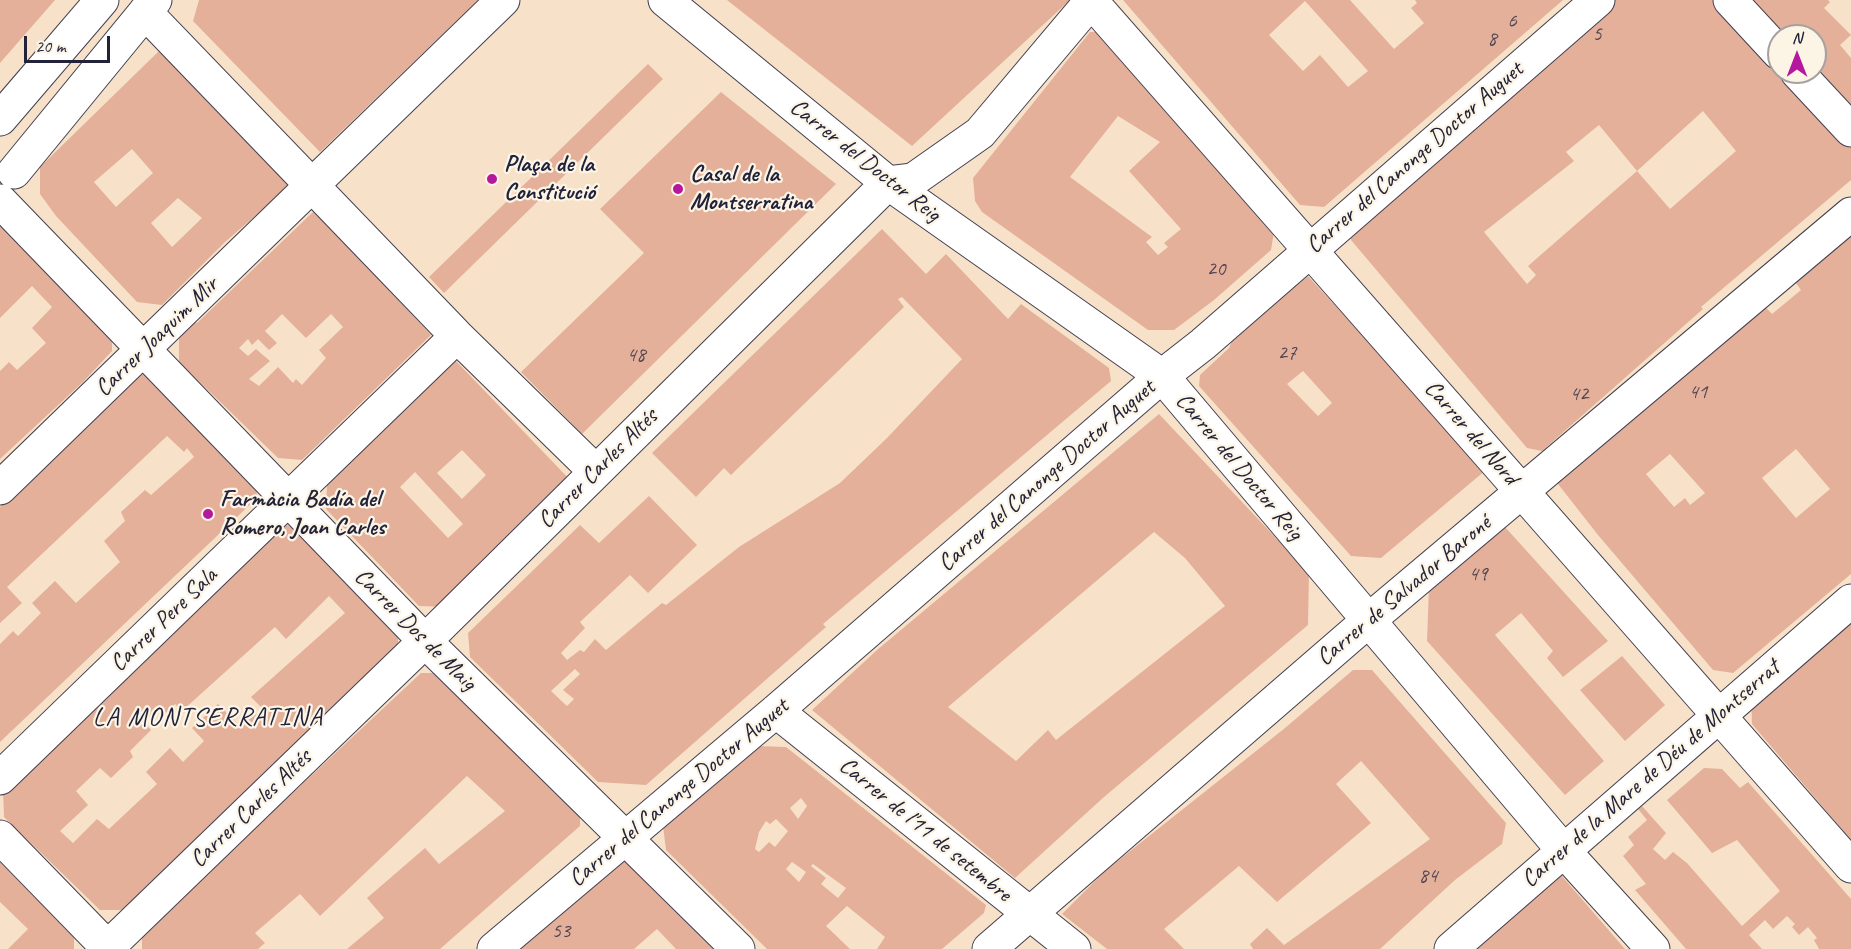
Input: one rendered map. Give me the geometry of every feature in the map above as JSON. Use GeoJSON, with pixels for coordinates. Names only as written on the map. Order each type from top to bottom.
{"type":"FeatureCollection","features":[{"type":"Feature","properties":{"kind":"street"},"geometry":{"type":"LineString","coordinates":[[0,119],[102,0]]}},
{"type":"Feature","properties":{"kind":"street","name":"Carrer Joaquim Mir"},"geometry":{"type":"LineString","coordinates":[[0,488],[314,186],[503,0]]}},
{"type":"Feature","properties":{"kind":"street","name":"Carrer del Doctor Reig"},"geometry":{"type":"LineString","coordinates":[[665,0],[888,183],[1162,376],[1563,850],[1653,949]]}},
{"type":"Feature","properties":{"kind":"street"},"geometry":{"type":"LineString","coordinates":[[888,183],[913,180],[980,134],[1092,0]]}},
{"type":"Feature","properties":{"kind":"street","name":"Carrer del Nord"},"geometry":{"type":"LineString","coordinates":[[1092,0],[1851,866]]}},
{"type":"Feature","properties":{"kind":"street","name":"Carrer del Canonge Doctor Auguet"},"geometry":{"type":"LineString","coordinates":[[494,949],[776,711],[1162,376],[1203,344],[1310,248],[1598,0]]}},
{"type":"Feature","properties":{"kind":"street"},"geometry":{"type":"LineString","coordinates":[[1730,0],[1767,39]]}},
{"type":"Feature","properties":{"kind":"street"},"geometry":{"type":"LineString","coordinates":[[3,180],[150,6],[314,186],[457,336],[595,471]]}},
{"type":"Feature","properties":{"kind":"street"},"geometry":{"type":"LineString","coordinates":[[1808,84],[1851,130]]}},
{"type":"Feature","properties":{"kind":"street","name":"Carrer Dos de Maig"},"geometry":{"type":"LineString","coordinates":[[3,180],[145,349],[288,501],[425,641],[738,949]]}},
{"type":"Feature","properties":{"kind":"street","name":"Carrer Carles Altés"},"geometry":{"type":"LineString","coordinates":[[107,948],[425,641],[888,183]]}},
{"type":"Feature","properties":{"kind":"street","name":"Carrer de Salvador Baroné"},"geometry":{"type":"LineString","coordinates":[[989,949],[1369,620],[1851,214]]}},
{"type":"Feature","properties":{"kind":"street","name":"Carrer Pere Sala"},"geometry":{"type":"LineString","coordinates":[[0,778],[457,336]]}},
{"type":"Feature","properties":{"kind":"street","name":"Carrer de la Mare de Déu de Montserrat"},"geometry":{"type":"LineString","coordinates":[[1451,949],[1718,714],[1851,601]]}},
{"type":"Feature","properties":{"kind":"street","name":"Carrer de l'11 de setembre"},"geometry":{"type":"LineString","coordinates":[[776,711],[1074,949]]}},
{"type":"Feature","properties":{"kind":"street"},"geometry":{"type":"LineString","coordinates":[[0,837],[107,948]]}},
{"type":"Feature","properties":{"kind":"building"},"geometry":{"type":"Polygon","coordinates":[[[0,0],[55,0],[0,63],[0,0]]]}},
{"type":"Feature","properties":{"kind":"building"},"geometry":{"type":"Polygon","coordinates":[[[199,0],[478,0],[320,152],[193,21],[199,0]]]}},
{"type":"Feature","properties":{"kind":"building"},"geometry":{"type":"Polygon","coordinates":[[[727,0],[1070,0],[912,146],[727,0]]]}},
{"type":"Feature","properties":{"kind":"building"},"geometry":{"type":"Polygon","coordinates":[[[1123,0],[1350,0],[1394,49],[1424,23],[1411,8],[1417,3],[1415,0],[1563,0],[1324,207],[1300,205],[1123,0]],[[1305,1],[1269,35],[1303,71],[1320,55],[1348,87],[1368,71],[1305,1]]]}},
{"type":"Feature","properties":{"kind":"building"},"geometry":{"type":"Polygon","coordinates":[[[1609,0],[1721,0],[1767,52],[1767,84],[1796,84],[1851,142],[1851,180],[1701,307],[1703,309],[1542,451],[1527,448],[1351,240],[1351,221],[1609,0]],[[1703,111],[1637,171],[1670,209],[1736,151],[1703,111]],[[1599,125],[1566,152],[1574,161],[1484,232],[1527,284],[1536,275],[1528,266],[1637,171],[1599,125]]]}},
{"type":"Feature","properties":{"kind":"building"},"geometry":{"type":"Polygon","coordinates":[[[1748,0],[1828,0],[1830,2],[1824,8],[1851,35],[1840,45],[1851,58],[1851,109],[1827,84],[1827,24],[1771,24],[1748,0]]]}},
{"type":"Feature","properties":{"kind":"building"},"geometry":{"type":"Polygon","coordinates":[[[1090,32],[1103,32],[1275,226],[1271,250],[1214,300],[1174,330],[1148,330],[982,212],[975,201],[973,178],[1090,32]],[[1118,116],[1070,177],[1152,237],[1146,242],[1158,255],[1168,247],[1164,243],[1181,229],[1129,171],[1160,142],[1118,116]]]}},
{"type":"Feature","properties":{"kind":"building"},"geometry":{"type":"Polygon","coordinates":[[[160,50],[291,185],[225,242],[162,305],[137,302],[56,216],[40,194],[40,167],[160,50]],[[132,149],[94,182],[116,207],[153,173],[132,149]],[[178,198],[151,223],[172,247],[202,218],[178,198]]]}},
{"type":"Feature","properties":{"kind":"building"},"geometry":{"type":"Polygon","coordinates":[[[648,64],[663,79],[444,293],[429,277],[648,64]]]}},
{"type":"Feature","properties":{"kind":"building"},"geometry":{"type":"Polygon","coordinates":[[[721,92],[836,184],[582,434],[521,372],[644,253],[600,209],[721,92]]]}},
{"type":"Feature","properties":{"kind":"building"},"geometry":{"type":"Polygon","coordinates":[[[314,211],[431,335],[302,460],[278,458],[179,362],[179,335],[193,322],[197,323],[314,211]],[[282,314],[265,331],[277,343],[269,350],[258,339],[252,345],[248,339],[239,348],[248,356],[256,349],[270,361],[249,379],[259,386],[278,367],[293,383],[296,379],[302,385],[326,358],[319,350],[343,327],[331,314],[306,338],[282,314]]]}},
{"type":"Feature","properties":{"kind":"building"},"geometry":{"type":"Polygon","coordinates":[[[1851,219],[1851,574],[1733,673],[1713,670],[1598,535],[1558,484],[1558,466],[1758,299],[1772,314],[1801,290],[1788,272],[1851,219]],[[1796,449],[1762,478],[1796,518],[1830,489],[1796,449]],[[1670,454],[1646,474],[1674,507],[1685,498],[1690,505],[1705,493],[1670,454]]]}},
{"type":"Feature","properties":{"kind":"building"},"geometry":{"type":"Polygon","coordinates":[[[0,221],[112,323],[112,351],[83,382],[0,459],[0,371],[9,362],[17,370],[46,343],[32,328],[52,307],[32,286],[0,318],[0,221]]]}},
{"type":"Feature","properties":{"kind":"building"},"geometry":{"type":"Polygon","coordinates":[[[882,229],[926,274],[946,254],[1008,319],[1021,304],[1109,368],[1111,381],[823,624],[826,627],[646,785],[598,782],[470,657],[468,633],[580,525],[599,543],[649,496],[697,545],[648,593],[630,575],[580,622],[585,628],[561,653],[567,660],[580,650],[584,652],[595,639],[606,650],[662,603],[666,605],[739,547],[840,483],[887,438],[962,359],[902,297],[898,299],[904,307],[731,475],[724,468],[696,497],[652,453],[882,229]],[[575,669],[551,691],[567,706],[574,699],[563,690],[580,674],[575,669]]]}},
{"type":"Feature","properties":{"kind":"building"},"geometry":{"type":"Polygon","coordinates":[[[1308,276],[1486,470],[1381,558],[1351,556],[1199,386],[1200,375],[1229,348],[1234,336],[1308,276]],[[1303,371],[1287,384],[1318,416],[1332,403],[1303,371]]]}},
{"type":"Feature","properties":{"kind":"building"},"geometry":{"type":"Polygon","coordinates":[[[455,360],[574,484],[447,607],[419,606],[326,509],[327,484],[455,360]],[[462,450],[437,473],[462,499],[486,475],[462,450]],[[415,472],[400,487],[448,538],[463,524],[415,472]]]}},
{"type":"Feature","properties":{"kind":"building"},"geometry":{"type":"Polygon","coordinates":[[[137,374],[159,375],[256,474],[257,498],[0,742],[0,644],[13,631],[18,636],[41,613],[32,603],[55,581],[76,603],[120,562],[104,541],[125,521],[121,512],[145,490],[151,495],[194,457],[187,448],[184,452],[167,436],[7,587],[22,603],[0,623],[0,507],[137,374]]]}},
{"type":"Feature","properties":{"kind":"building"},"geometry":{"type":"Polygon","coordinates":[[[1159,414],[1309,573],[1308,625],[1104,797],[1015,878],[812,710],[877,650],[1159,414]],[[1154,532],[948,707],[1016,761],[1048,730],[1056,740],[1225,606],[1185,558],[1154,532]]]}},
{"type":"Feature","properties":{"kind":"building"},"geometry":{"type":"Polygon","coordinates":[[[280,525],[301,526],[398,623],[398,649],[123,910],[100,910],[4,817],[3,789],[280,525]],[[329,596],[286,639],[275,627],[182,711],[175,704],[166,713],[160,707],[144,722],[151,730],[130,751],[133,757],[111,778],[100,768],[76,791],[88,805],[60,831],[73,843],[97,819],[109,829],[157,784],[146,772],[170,748],[183,762],[204,741],[192,728],[218,704],[240,726],[263,709],[251,697],[345,613],[329,596]]]}},
{"type":"Feature","properties":{"kind":"building"},"geometry":{"type":"Polygon","coordinates":[[[1505,527],[1608,641],[1563,677],[1547,658],[1553,651],[1521,613],[1495,635],[1604,761],[1565,795],[1427,641],[1429,586],[1505,527]]]}},
{"type":"Feature","properties":{"kind":"building"},"geometry":{"type":"Polygon","coordinates":[[[1851,612],[1851,840],[1752,724],[1751,692],[1851,612]]]}},
{"type":"Feature","properties":{"kind":"building"},"geometry":{"type":"Polygon","coordinates":[[[1622,656],[1665,705],[1625,741],[1580,690],[1622,656]]]}},
{"type":"Feature","properties":{"kind":"building"},"geometry":{"type":"Polygon","coordinates":[[[1353,670],[1372,670],[1506,823],[1502,844],[1455,880],[1380,949],[1253,949],[1250,944],[1267,928],[1284,945],[1430,839],[1361,761],[1336,784],[1371,823],[1277,902],[1239,866],[1164,929],[1184,949],[1107,949],[1062,914],[1105,871],[1285,728],[1353,670]]]}},
{"type":"Feature","properties":{"kind":"building"},"geometry":{"type":"Polygon","coordinates":[[[421,673],[448,673],[580,799],[580,826],[440,949],[347,949],[384,918],[367,898],[425,848],[439,864],[505,811],[467,776],[320,916],[300,894],[255,933],[265,943],[258,949],[142,949],[142,934],[421,673]]]}},
{"type":"Feature","properties":{"kind":"building"},"geometry":{"type":"Polygon","coordinates":[[[757,746],[786,747],[986,905],[984,913],[942,949],[877,949],[885,937],[847,906],[826,926],[850,949],[767,949],[666,850],[663,826],[757,746]],[[801,798],[790,808],[798,819],[807,806],[801,798]],[[776,819],[770,824],[766,821],[759,832],[755,849],[759,852],[769,842],[775,847],[788,831],[776,819]],[[792,862],[786,869],[799,882],[806,872],[792,862]],[[813,864],[811,866],[826,878],[821,884],[838,898],[846,888],[813,864]]]}},
{"type":"Feature","properties":{"kind":"building"},"geometry":{"type":"Polygon","coordinates":[[[1704,768],[1722,769],[1740,788],[1748,782],[1851,899],[1851,949],[1819,949],[1814,940],[1817,938],[1808,927],[1799,935],[1792,927],[1795,924],[1787,916],[1773,929],[1765,920],[1749,935],[1762,949],[1686,949],[1635,890],[1646,884],[1623,856],[1634,845],[1628,837],[1647,820],[1638,809],[1642,806],[1666,833],[1653,849],[1665,860],[1673,852],[1687,863],[1742,926],[1780,891],[1737,840],[1712,853],[1667,800],[1704,768]]]}},
{"type":"Feature","properties":{"kind":"building"},"geometry":{"type":"Polygon","coordinates":[[[628,850],[732,949],[676,949],[657,929],[634,949],[507,949],[628,850]]]}},
{"type":"Feature","properties":{"kind":"building"},"geometry":{"type":"Polygon","coordinates":[[[0,855],[74,928],[74,949],[8,949],[28,929],[0,902],[0,855]]]}},
{"type":"Feature","properties":{"kind":"building"},"geometry":{"type":"Polygon","coordinates":[[[1561,875],[1625,949],[1473,949],[1561,875]]]}},
{"type":"Feature","properties":{"kind":"place","name":"Plaça de la Constitució"},"geometry":{"type":"Point","coordinates":[492,179]}},
{"type":"Feature","properties":{"kind":"place","name":"Casal de la Montserratina"},"geometry":{"type":"Point","coordinates":[678,189]}},
{"type":"Feature","properties":{"kind":"place","name":"Farmàcia Badía del Romero, Joan Carles"},"geometry":{"type":"Point","coordinates":[208,514]}},
{"type":"Feature","properties":{"kind":"district","name":"LA MONTSERRATINA"},"geometry":{"type":"Point","coordinates":[208,718]}}]}
